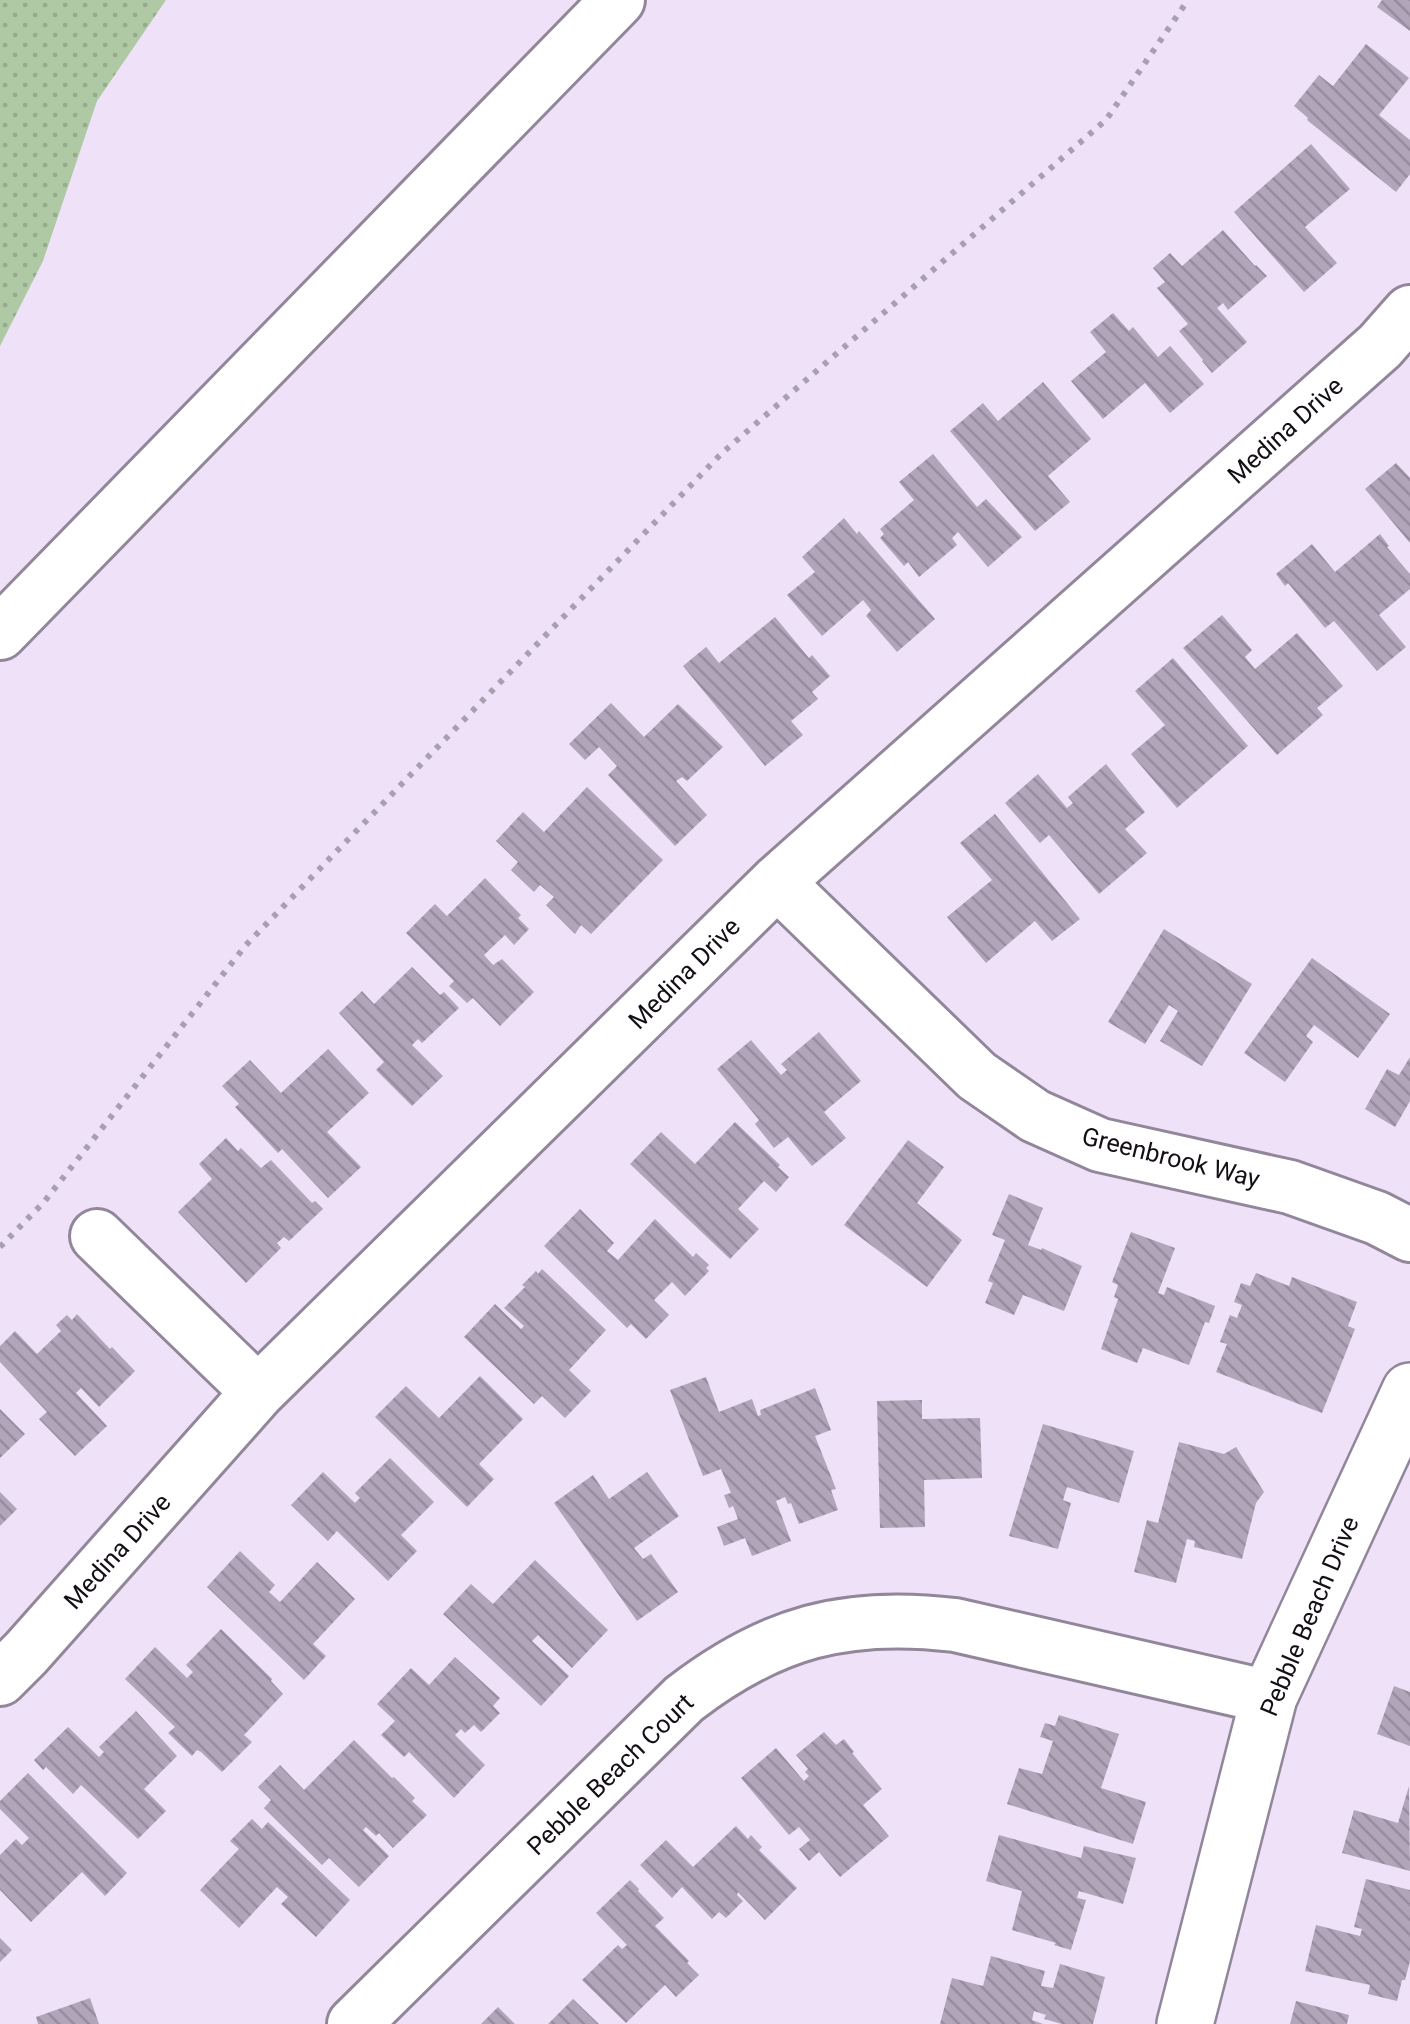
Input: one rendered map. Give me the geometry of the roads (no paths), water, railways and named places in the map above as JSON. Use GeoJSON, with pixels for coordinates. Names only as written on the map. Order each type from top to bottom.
{"type":"FeatureCollection","features":[{"type":"Feature","properties":{"kind":"street"},"geometry":{"type":"LineString","coordinates":[[0,633],[618,0]]}},
{"type":"Feature","properties":{"kind":"street","name":"Medina Drive"},"geometry":{"type":"LineString","coordinates":[[0,1679],[258,1392],[776,882],[1380,346],[1410,312]]}},
{"type":"Feature","properties":{"kind":"street","name":"Greenbrook Way"},"geometry":{"type":"LineString","coordinates":[[776,882],[978,1076],[1034,1116],[1100,1144],[1290,1187],[1376,1218],[1410,1236]]}},
{"type":"Feature","properties":{"kind":"street"},"geometry":{"type":"LineString","coordinates":[[97,1236],[258,1392]]}},
{"type":"Feature","properties":{"kind":"street","name":"Pebble Beach Drive"},"geometry":{"type":"LineString","coordinates":[[1185,2024],[1269,1697],[1410,1391]]}},
{"type":"Feature","properties":{"kind":"street","name":"Pebble Beach Court"},"geometry":{"type":"LineString","coordinates":[[354,2024],[684,1700],[737,1662],[802,1634],[878,1620],[955,1625],[1269,1697]]}}]}
